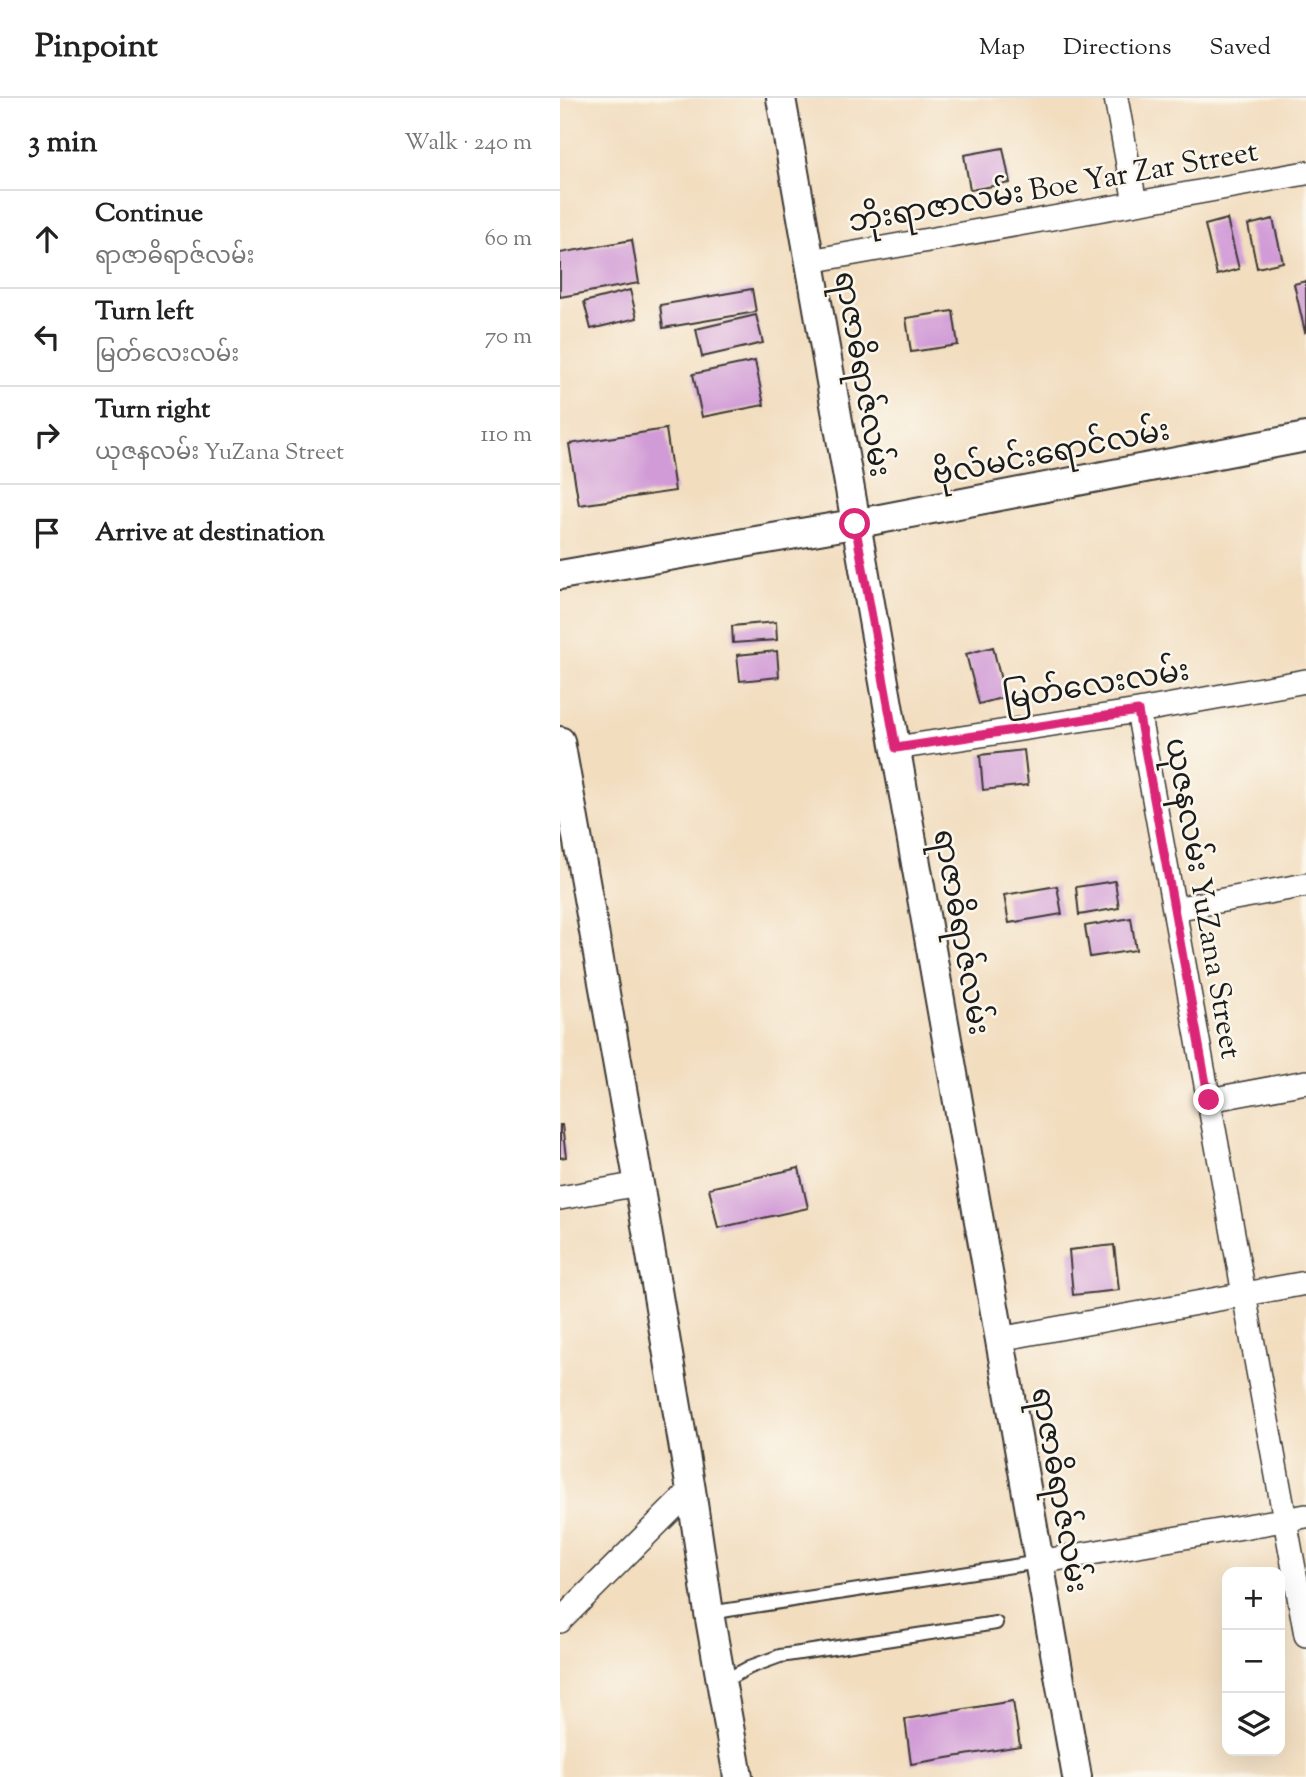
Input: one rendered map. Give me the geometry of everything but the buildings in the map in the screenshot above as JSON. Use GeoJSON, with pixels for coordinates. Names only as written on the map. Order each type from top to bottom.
{"type":"FeatureCollection","features":[{"type":"Feature","properties":{"kind":"street","name":"ရာဇာဓိရာဇ်လမ်း"},"geometry":{"type":"LineString","coordinates":[[781,98],[810,261],[842,526],[896,748],[1077,1777]]}},
{"type":"Feature","properties":{"kind":"street"},"geometry":{"type":"LineString","coordinates":[[1116,98],[1135,203]]}},
{"type":"Feature","properties":{"kind":"street","name":"ဘိုးရာဇာလမ်း Boe Yar Zar Street"},"geometry":{"type":"LineString","coordinates":[[810,261],[1306,173]]}},
{"type":"Feature","properties":{"kind":"street","name":"ဗိုလ်မင်းရောင်လမ်း"},"geometry":{"type":"LineString","coordinates":[[561,575],[800,534],[1306,437]]}},
{"type":"Feature","properties":{"kind":"street","name":"မြတ်လေးလမ်း"},"geometry":{"type":"LineString","coordinates":[[896,748],[1138,711],[1306,681]]}},
{"type":"Feature","properties":{"kind":"street","name":"ယုဇနလမ်း YuZana Street"},"geometry":{"type":"LineString","coordinates":[[1138,711],[1244,1295],[1296,1518],[1306,1635]]}},
{"type":"Feature","properties":{"kind":"street"},"geometry":{"type":"LineString","coordinates":[[560,741],[639,1184],[738,1777]]}},
{"type":"Feature","properties":{"kind":"street"},"geometry":{"type":"LineString","coordinates":[[1174,909],[1306,886]]}},
{"type":"Feature","properties":{"kind":"street"},"geometry":{"type":"LineString","coordinates":[[1209,1100],[1306,1082]]}},
{"type":"Feature","properties":{"kind":"street"},"geometry":{"type":"LineString","coordinates":[[560,1198],[639,1184]]}},
{"type":"Feature","properties":{"kind":"street"},"geometry":{"type":"LineString","coordinates":[[999,1339],[1306,1283]]}},
{"type":"Feature","properties":{"kind":"street"},"geometry":{"type":"LineString","coordinates":[[560,1620],[691,1490]]}},
{"type":"Feature","properties":{"kind":"street"},"geometry":{"type":"LineString","coordinates":[[1040,1562],[1296,1518]]}},
{"type":"Feature","properties":{"kind":"lane"},"geometry":{"type":"LineString","coordinates":[[709,1614],[1040,1562]]}},
{"type":"Feature","properties":{"kind":"lane"},"geometry":{"type":"LineString","coordinates":[[722,1682],[780,1656],[996,1623]]}},
{"type":"Feature","properties":{"kind":"route"},"geometry":{"type":"LineString","coordinates":[[855,524],[896,748],[1138,711],[1209,1100]]}}]}
